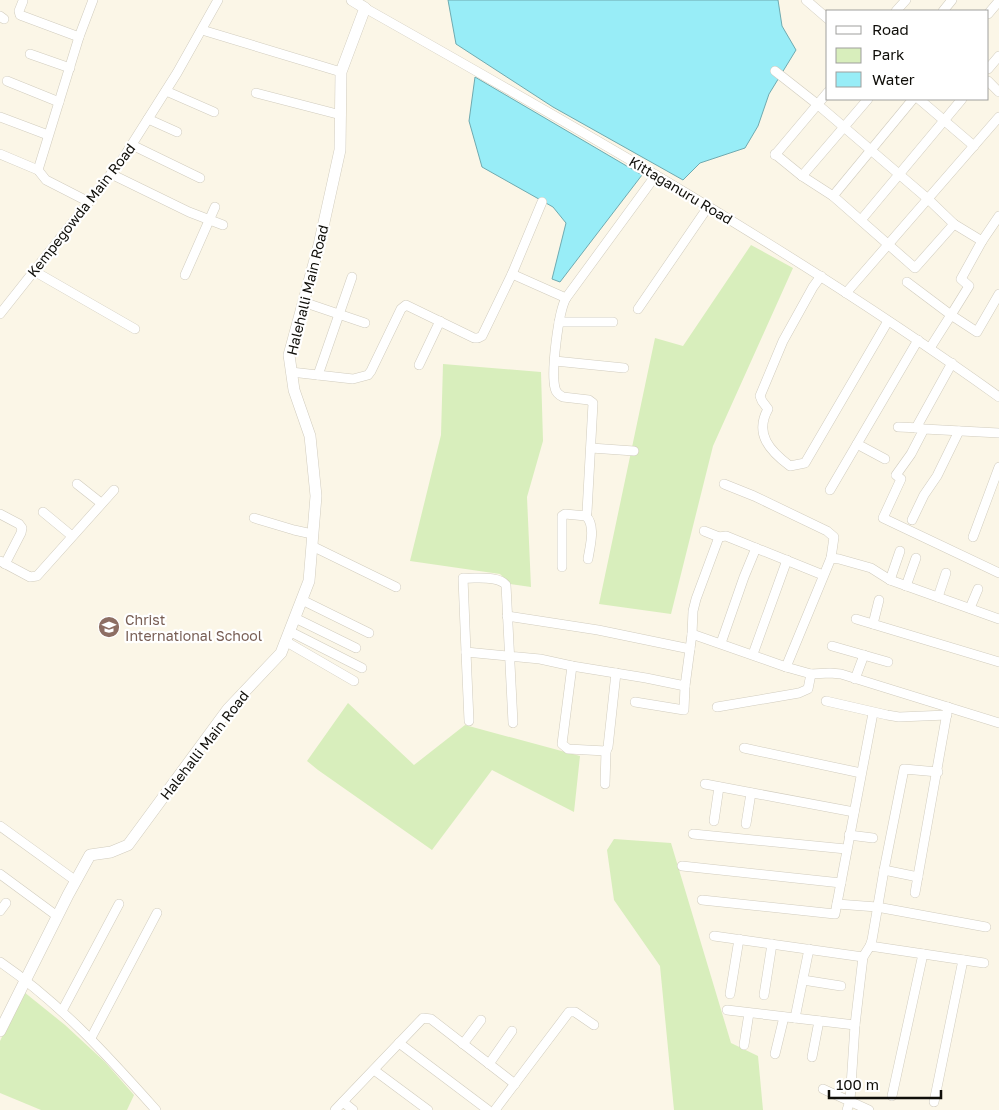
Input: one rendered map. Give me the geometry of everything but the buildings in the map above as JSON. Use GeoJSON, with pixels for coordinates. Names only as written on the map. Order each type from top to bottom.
{"type":"FeatureCollection","features":[{"type":"Feature","properties":{"kind":"main road","name":"Kittaganuru Road"},"geometry":{"type":"LineString","coordinates":[[352,0],[365,8]]}},
{"type":"Feature","properties":{"kind":"main road","name":"Halehalli Main Road"},"geometry":{"type":"LineString","coordinates":[[0,1031],[57,916],[90,855],[111,852],[128,845],[228,709],[281,653],[310,581],[316,496],[310,436],[294,390],[289,355],[319,244],[340,150],[341,72],[365,8]]}},
{"type":"Feature","properties":{"kind":"street"},"geometry":{"type":"LineString","coordinates":[[38,170],[79,38],[93,0]]}},
{"type":"Feature","properties":{"kind":"street","name":"Kempegowda Main Road"},"geometry":{"type":"LineString","coordinates":[[0,314],[132,145],[166,91],[218,0]]}},
{"type":"Feature","properties":{"kind":"street"},"geometry":{"type":"LineString","coordinates":[[806,0],[826,17]]}},
{"type":"Feature","properties":{"kind":"street"},"geometry":{"type":"LineString","coordinates":[[944,10],[952,0]]}},
{"type":"Feature","properties":{"kind":"street"},"geometry":{"type":"LineString","coordinates":[[23,1],[19,11],[20,15],[79,38]]}},
{"type":"Feature","properties":{"kind":"street"},"geometry":{"type":"LineString","coordinates":[[989,13],[999,1]]}},
{"type":"Feature","properties":{"kind":"street","name":"Kittaganuru Road"},"geometry":{"type":"LineString","coordinates":[[365,8],[656,174],[821,276],[930,348],[999,397]]}},
{"type":"Feature","properties":{"kind":"street"},"geometry":{"type":"LineString","coordinates":[[202,30],[341,72]]}},
{"type":"Feature","properties":{"kind":"street"},"geometry":{"type":"LineString","coordinates":[[30,54],[70,68]]}},
{"type":"Feature","properties":{"kind":"street"},"geometry":{"type":"LineString","coordinates":[[989,68],[999,56]]}},
{"type":"Feature","properties":{"kind":"street"},"geometry":{"type":"LineString","coordinates":[[774,71],[817,104],[928,199],[954,224],[982,241]]}},
{"type":"Feature","properties":{"kind":"street"},"geometry":{"type":"LineString","coordinates":[[7,80],[60,102]]}},
{"type":"Feature","properties":{"kind":"street"},"geometry":{"type":"LineString","coordinates":[[989,82],[999,92]]}},
{"type":"Feature","properties":{"kind":"street"},"geometry":{"type":"LineString","coordinates":[[166,91],[214,112]]}},
{"type":"Feature","properties":{"kind":"street"},"geometry":{"type":"LineString","coordinates":[[256,93],[341,116]]}},
{"type":"Feature","properties":{"kind":"street"},"geometry":{"type":"LineString","coordinates":[[826,94],[775,154],[802,176],[832,196],[916,268],[954,224]]}},
{"type":"Feature","properties":{"kind":"street"},"geometry":{"type":"LineString","coordinates":[[802,176],[867,100]]}},
{"type":"Feature","properties":{"kind":"street"},"geometry":{"type":"LineString","coordinates":[[832,196],[912,100]]}},
{"type":"Feature","properties":{"kind":"street"},"geometry":{"type":"LineString","coordinates":[[920,100],[974,146]]}},
{"type":"Feature","properties":{"kind":"street"},"geometry":{"type":"LineString","coordinates":[[861,220],[961,100]]}},
{"type":"Feature","properties":{"kind":"street"},"geometry":{"type":"LineString","coordinates":[[0,117],[48,135]]}},
{"type":"Feature","properties":{"kind":"street"},"geometry":{"type":"LineString","coordinates":[[148,119],[178,132]]}},
{"type":"Feature","properties":{"kind":"street"},"geometry":{"type":"LineString","coordinates":[[846,293],[999,119]]}},
{"type":"Feature","properties":{"kind":"street"},"geometry":{"type":"LineString","coordinates":[[132,145],[200,178]]}},
{"type":"Feature","properties":{"kind":"street"},"geometry":{"type":"LineString","coordinates":[[0,154],[38,170],[46,180],[89,202]]}},
{"type":"Feature","properties":{"kind":"street"},"geometry":{"type":"LineString","coordinates":[[111,174],[189,212],[222,225]]}},
{"type":"Feature","properties":{"kind":"street"},"geometry":{"type":"LineString","coordinates":[[588,559],[591,527],[586,516],[593,403],[589,400],[559,395],[555,388],[555,361],[562,304],[656,174]]}},
{"type":"Feature","properties":{"kind":"street"},"geometry":{"type":"LineString","coordinates":[[292,372],[353,379],[368,376],[403,306],[411,306],[474,338],[482,336],[512,274],[542,202]]}},
{"type":"Feature","properties":{"kind":"street"},"geometry":{"type":"LineString","coordinates":[[185,275],[215,207]]}},
{"type":"Feature","properties":{"kind":"street"},"geometry":{"type":"LineString","coordinates":[[638,309],[708,207]]}},
{"type":"Feature","properties":{"kind":"street"},"geometry":{"type":"LineString","coordinates":[[930,348],[969,286],[961,279],[982,241],[999,216]]}},
{"type":"Feature","properties":{"kind":"street"},"geometry":{"type":"LineString","coordinates":[[34,271],[135,329]]}},
{"type":"Feature","properties":{"kind":"street"},"geometry":{"type":"LineString","coordinates":[[512,274],[566,298]]}},
{"type":"Feature","properties":{"kind":"street"},"geometry":{"type":"LineString","coordinates":[[821,276],[813,286],[783,341],[760,396],[768,409],[763,419],[762,433],[775,455],[790,466],[805,464],[888,320]]}},
{"type":"Feature","properties":{"kind":"street"},"geometry":{"type":"LineString","coordinates":[[318,375],[352,278]]}},
{"type":"Feature","properties":{"kind":"street"},"geometry":{"type":"LineString","coordinates":[[907,282],[977,332],[999,294]]}},
{"type":"Feature","properties":{"kind":"street"},"geometry":{"type":"LineString","coordinates":[[303,302],[365,323]]}},
{"type":"Feature","properties":{"kind":"street"},"geometry":{"type":"LineString","coordinates":[[419,365],[440,321]]}},
{"type":"Feature","properties":{"kind":"street"},"geometry":{"type":"LineString","coordinates":[[559,322],[613,322]]}},
{"type":"Feature","properties":{"kind":"street"},"geometry":{"type":"LineString","coordinates":[[830,490],[918,340]]}},
{"type":"Feature","properties":{"kind":"street"},"geometry":{"type":"LineString","coordinates":[[555,361],[624,368]]}},
{"type":"Feature","properties":{"kind":"street"},"geometry":{"type":"LineString","coordinates":[[952,363],[920,428],[911,454],[896,475],[901,479],[883,518],[999,573]]}},
{"type":"Feature","properties":{"kind":"street"},"geometry":{"type":"LineString","coordinates":[[898,427],[999,433]]}},
{"type":"Feature","properties":{"kind":"street"},"geometry":{"type":"LineString","coordinates":[[912,520],[924,494],[937,476],[959,431]]}},
{"type":"Feature","properties":{"kind":"street"},"geometry":{"type":"LineString","coordinates":[[857,444],[885,459]]}},
{"type":"Feature","properties":{"kind":"street"},"geometry":{"type":"LineString","coordinates":[[591,448],[634,451]]}},
{"type":"Feature","properties":{"kind":"street"},"geometry":{"type":"LineString","coordinates":[[973,537],[999,467]]}},
{"type":"Feature","properties":{"kind":"street"},"geometry":{"type":"LineString","coordinates":[[77,484],[102,503]]}},
{"type":"Feature","properties":{"kind":"street"},"geometry":{"type":"LineString","coordinates":[[724,484],[754,496],[827,531],[834,537],[831,558],[786,667]]}},
{"type":"Feature","properties":{"kind":"street"},"geometry":{"type":"LineString","coordinates":[[0,514],[22,528],[21,533],[2,562],[30,577],[34,577],[114,490]]}},
{"type":"Feature","properties":{"kind":"street"},"geometry":{"type":"LineString","coordinates":[[43,512],[72,536]]}},
{"type":"Feature","properties":{"kind":"street"},"geometry":{"type":"LineString","coordinates":[[562,567],[562,516],[565,514],[586,516]]}},
{"type":"Feature","properties":{"kind":"street"},"geometry":{"type":"LineString","coordinates":[[254,518],[312,534]]}},
{"type":"Feature","properties":{"kind":"street"},"geometry":{"type":"LineString","coordinates":[[704,531],[719,537],[726,536],[823,575]]}},
{"type":"Feature","properties":{"kind":"street"},"geometry":{"type":"LineString","coordinates":[[635,702],[684,710],[693,611],[719,537]]}},
{"type":"Feature","properties":{"kind":"street"},"geometry":{"type":"LineString","coordinates":[[312,546],[396,587]]}},
{"type":"Feature","properties":{"kind":"street"},"geometry":{"type":"LineString","coordinates":[[721,643],[756,548]]}},
{"type":"Feature","properties":{"kind":"street"},"geometry":{"type":"LineString","coordinates":[[890,580],[900,551]]}},
{"type":"Feature","properties":{"kind":"street"},"geometry":{"type":"LineString","coordinates":[[831,558],[871,568],[890,580],[999,619]]}},
{"type":"Feature","properties":{"kind":"street"},"geometry":{"type":"LineString","coordinates":[[906,586],[916,558]]}},
{"type":"Feature","properties":{"kind":"street"},"geometry":{"type":"LineString","coordinates":[[753,654],[787,560]]}},
{"type":"Feature","properties":{"kind":"street"},"geometry":{"type":"LineString","coordinates":[[938,597],[946,573]]}},
{"type":"Feature","properties":{"kind":"street"},"geometry":{"type":"LineString","coordinates":[[469,721],[463,578],[497,579],[503,581],[506,585],[508,656],[513,723]]}},
{"type":"Feature","properties":{"kind":"street"},"geometry":{"type":"LineString","coordinates":[[970,608],[978,589]]}},
{"type":"Feature","properties":{"kind":"street"},"geometry":{"type":"LineString","coordinates":[[302,600],[369,632]]}},
{"type":"Feature","properties":{"kind":"street"},"geometry":{"type":"LineString","coordinates":[[873,624],[879,600]]}},
{"type":"Feature","properties":{"kind":"street"},"geometry":{"type":"LineString","coordinates":[[507,616],[598,630],[690,649]]}},
{"type":"Feature","properties":{"kind":"street"},"geometry":{"type":"LineString","coordinates":[[295,618],[356,648]]}},
{"type":"Feature","properties":{"kind":"street"},"geometry":{"type":"LineString","coordinates":[[856,619],[999,662]]}},
{"type":"Feature","properties":{"kind":"street"},"geometry":{"type":"LineString","coordinates":[[692,634],[786,667],[811,674],[830,672],[947,711],[999,723]]}},
{"type":"Feature","properties":{"kind":"street"},"geometry":{"type":"LineString","coordinates":[[287,636],[362,668]]}},
{"type":"Feature","properties":{"kind":"street"},"geometry":{"type":"LineString","coordinates":[[287,636],[354,681]]}},
{"type":"Feature","properties":{"kind":"street"},"geometry":{"type":"LineString","coordinates":[[832,646],[888,662]]}},
{"type":"Feature","properties":{"kind":"street"},"geometry":{"type":"LineString","coordinates":[[466,652],[540,659],[686,686]]}},
{"type":"Feature","properties":{"kind":"street"},"geometry":{"type":"LineString","coordinates":[[855,679],[864,655]]}},
{"type":"Feature","properties":{"kind":"street"},"geometry":{"type":"LineString","coordinates":[[572,666],[562,744],[568,749],[606,751]]}},
{"type":"Feature","properties":{"kind":"street"},"geometry":{"type":"LineString","coordinates":[[605,784],[606,751],[616,674]]}},
{"type":"Feature","properties":{"kind":"street"},"geometry":{"type":"LineString","coordinates":[[717,706],[808,690],[811,674]]}},
{"type":"Feature","properties":{"kind":"street"},"geometry":{"type":"LineString","coordinates":[[826,701],[872,713],[899,717],[947,711]]}},
{"type":"Feature","properties":{"kind":"street"},"geometry":{"type":"LineString","coordinates":[[915,893],[938,772],[947,711]]}},
{"type":"Feature","properties":{"kind":"street"},"geometry":{"type":"LineString","coordinates":[[702,900],[835,914],[872,713]]}},
{"type":"Feature","properties":{"kind":"street"},"geometry":{"type":"LineString","coordinates":[[744,748],[861,772]]}},
{"type":"Feature","properties":{"kind":"street"},"geometry":{"type":"LineString","coordinates":[[848,1106],[863,957],[870,946],[904,769],[938,772]]}},
{"type":"Feature","properties":{"kind":"street"},"geometry":{"type":"LineString","coordinates":[[705,784],[854,812]]}},
{"type":"Feature","properties":{"kind":"street"},"geometry":{"type":"LineString","coordinates":[[714,821],[719,787]]}},
{"type":"Feature","properties":{"kind":"street"},"geometry":{"type":"LineString","coordinates":[[746,824],[751,793]]}},
{"type":"Feature","properties":{"kind":"street"},"geometry":{"type":"LineString","coordinates":[[0,826],[76,881]]}},
{"type":"Feature","properties":{"kind":"street"},"geometry":{"type":"LineString","coordinates":[[694,834],[846,849]]}},
{"type":"Feature","properties":{"kind":"street"},"geometry":{"type":"LineString","coordinates":[[850,835],[873,838]]}},
{"type":"Feature","properties":{"kind":"street"},"geometry":{"type":"LineString","coordinates":[[682,866],[841,883]]}},
{"type":"Feature","properties":{"kind":"street"},"geometry":{"type":"LineString","coordinates":[[884,870],[918,877]]}},
{"type":"Feature","properties":{"kind":"street"},"geometry":{"type":"LineString","coordinates":[[0,874],[57,916]]}},
{"type":"Feature","properties":{"kind":"street"},"geometry":{"type":"LineString","coordinates":[[0,911],[6,903]]}},
{"type":"Feature","properties":{"kind":"street"},"geometry":{"type":"LineString","coordinates":[[62,1011],[119,904]]}},
{"type":"Feature","properties":{"kind":"street"},"geometry":{"type":"LineString","coordinates":[[837,904],[877,907],[986,927]]}},
{"type":"Feature","properties":{"kind":"street"},"geometry":{"type":"LineString","coordinates":[[91,1038],[157,913]]}},
{"type":"Feature","properties":{"kind":"street"},"geometry":{"type":"LineString","coordinates":[[714,936],[863,957]]}},
{"type":"Feature","properties":{"kind":"street"},"geometry":{"type":"LineString","coordinates":[[730,994],[739,939]]}},
{"type":"Feature","properties":{"kind":"street"},"geometry":{"type":"LineString","coordinates":[[764,994],[772,944]]}},
{"type":"Feature","properties":{"kind":"street"},"geometry":{"type":"LineString","coordinates":[[870,946],[984,963]]}},
{"type":"Feature","properties":{"kind":"street"},"geometry":{"type":"LineString","coordinates":[[795,1018],[809,949]]}},
{"type":"Feature","properties":{"kind":"street"},"geometry":{"type":"LineString","coordinates":[[892,1096],[922,954]]}},
{"type":"Feature","properties":{"kind":"street"},"geometry":{"type":"LineString","coordinates":[[934,1102],[963,960]]}},
{"type":"Feature","properties":{"kind":"street"},"geometry":{"type":"LineString","coordinates":[[0,962],[26,980],[91,1038],[156,1110]]}},
{"type":"Feature","properties":{"kind":"street"},"geometry":{"type":"LineString","coordinates":[[803,980],[841,986]]}},
{"type":"Feature","properties":{"kind":"street"},"geometry":{"type":"LineString","coordinates":[[727,1010],[855,1024]]}},
{"type":"Feature","properties":{"kind":"street"},"geometry":{"type":"LineString","coordinates":[[495,1110],[569,1012],[575,1012],[594,1025]]}},
{"type":"Feature","properties":{"kind":"street"},"geometry":{"type":"LineString","coordinates":[[744,1044],[749,1013]]}},
{"type":"Feature","properties":{"kind":"street"},"geometry":{"type":"LineString","coordinates":[[775,1054],[784,1017]]}},
{"type":"Feature","properties":{"kind":"street"},"geometry":{"type":"LineString","coordinates":[[335,1110],[424,1018],[431,1019],[515,1084]]}},
{"type":"Feature","properties":{"kind":"street"},"geometry":{"type":"LineString","coordinates":[[463,1044],[482,1020]]}},
{"type":"Feature","properties":{"kind":"street"},"geometry":{"type":"LineString","coordinates":[[812,1056],[819,1021]]}},
{"type":"Feature","properties":{"kind":"street"},"geometry":{"type":"LineString","coordinates":[[489,1064],[512,1031]]}},
{"type":"Feature","properties":{"kind":"street"},"geometry":{"type":"LineString","coordinates":[[399,1043],[488,1110]]}},
{"type":"Feature","properties":{"kind":"street"},"geometry":{"type":"LineString","coordinates":[[374,1070],[428,1110]]}},
{"type":"Feature","properties":{"kind":"street"},"geometry":{"type":"LineString","coordinates":[[823,1089],[848,1106],[869,1110]]}},
{"type":"Feature","properties":{"kind":"street"},"geometry":{"type":"LineString","coordinates":[[343,1102],[353,1110]]}},
{"type":"Feature","properties":{"kind":"green space"},"geometry":{"type":"Polygon","coordinates":[[[751,245],[793,268],[713,446],[671,614],[599,604],[655,338],[683,346],[751,245]]]}},
{"type":"Feature","properties":{"kind":"green space"},"geometry":{"type":"Polygon","coordinates":[[[443,364],[541,372],[543,441],[527,497],[531,587],[510,584],[500,574],[410,561],[441,435],[443,364]]]}},
{"type":"Feature","properties":{"kind":"green space"},"geometry":{"type":"Polygon","coordinates":[[[348,703],[414,765],[465,725],[580,756],[574,812],[492,770],[432,850],[307,761],[348,703]]]}},
{"type":"Feature","properties":{"kind":"green space"},"geometry":{"type":"Polygon","coordinates":[[[614,839],[671,843],[731,1043],[758,1056],[763,1110],[674,1110],[660,966],[614,900],[607,850],[614,839]]]}},
{"type":"Feature","properties":{"kind":"green space"},"geometry":{"type":"Polygon","coordinates":[[[24,992],[65,1025],[105,1062],[134,1095],[127,1110],[41,1110],[0,1093],[0,1041],[24,992]]]}},
{"type":"Feature","properties":{"kind":"water"},"geometry":{"type":"Polygon","coordinates":[[[448,0],[778,0],[782,26],[796,50],[769,94],[758,126],[745,148],[700,163],[683,180],[553,107],[456,44],[448,0]]]}},
{"type":"Feature","properties":{"kind":"water"},"geometry":{"type":"Polygon","coordinates":[[[475,77],[642,175],[560,282],[552,279],[566,223],[553,207],[482,167],[469,121],[475,77]]]}},
{"type":"Feature","properties":{"kind":"place","name":"Christ International School"},"geometry":{"type":"Point","coordinates":[109,627]}}]}
